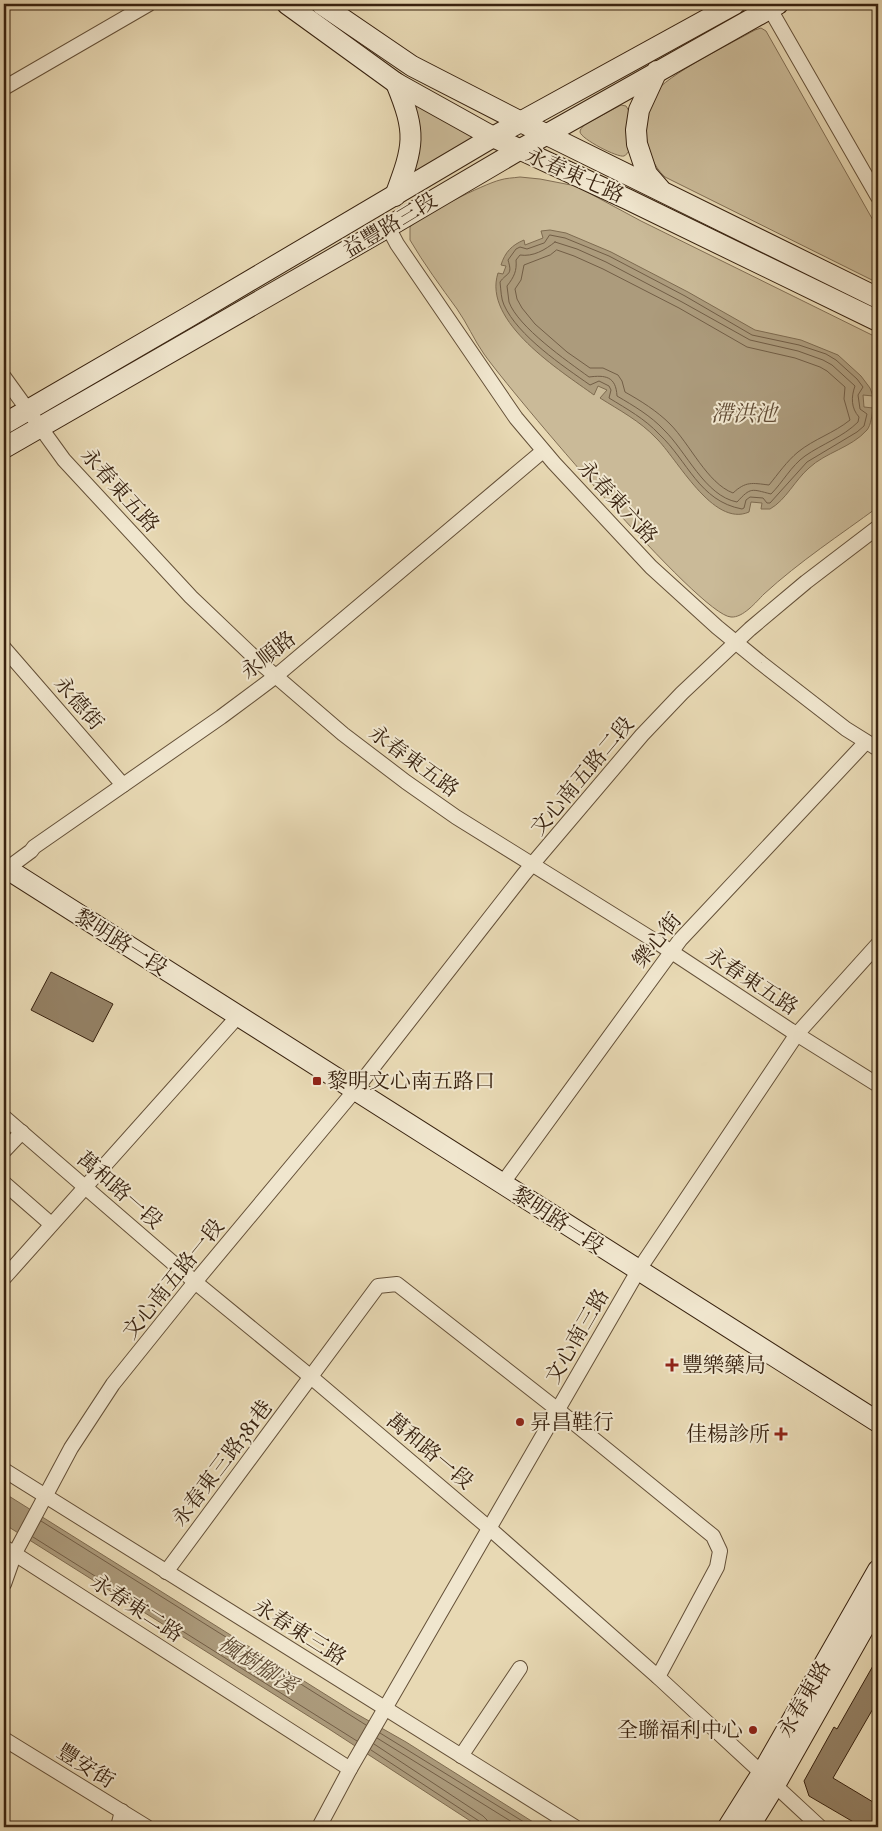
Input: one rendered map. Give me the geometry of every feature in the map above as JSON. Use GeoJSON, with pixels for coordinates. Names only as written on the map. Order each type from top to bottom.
{"type":"FeatureCollection","features":[{"type":"Feature","properties":{"kind":"street"},"geometry":{"type":"LineString","coordinates":[[4,88],[149,4]]}},
{"type":"Feature","properties":{"kind":"street","name":"永春東七路"},"geometry":{"type":"LineString","coordinates":[[287,4],[396,82],[493,137],[628,199],[878,321]]}},
{"type":"Feature","properties":{"kind":"street","name":"永春東七路"},"geometry":{"type":"LineString","coordinates":[[320,4],[412,66],[521,122],[878,298]]}},
{"type":"Feature","properties":{"kind":"street","name":"益豐路三段"},"geometry":{"type":"LineString","coordinates":[[4,424],[493,137],[735,4]]}},
{"type":"Feature","properties":{"kind":"street"},"geometry":{"type":"LineString","coordinates":[[774,6],[878,197]]}},
{"type":"Feature","properties":{"kind":"street","name":"益豐路三段"},"geometry":{"type":"LineString","coordinates":[[4,448],[546,134],[774,6]]}},
{"type":"Feature","properties":{"kind":"street"},"geometry":{"type":"LineString","coordinates":[[657,71],[639,110],[636,130],[637,144],[647,174],[662,191]]}},
{"type":"Feature","properties":{"kind":"street"},"geometry":{"type":"LineString","coordinates":[[395,196],[410,152],[412,135],[407,110],[396,82]]}},
{"type":"Feature","properties":{"kind":"street","name":"永春東六路"},"geometry":{"type":"LineString","coordinates":[[388,227],[397,244],[511,411],[543,451],[651,566],[736,642],[846,729],[878,749]]}},
{"type":"Feature","properties":{"kind":"street","name":"永春東五路"},"geometry":{"type":"LineString","coordinates":[[4,377],[64,460],[191,597],[276,676],[343,734],[456,817],[878,1084]]}},
{"type":"Feature","properties":{"kind":"street","name":"永順路"},"geometry":{"type":"LineString","coordinates":[[5,869],[276,676],[543,451]]}},
{"type":"Feature","properties":{"kind":"street","name":"文心南五路二段"},"geometry":{"type":"LineString","coordinates":[[356,1089],[532,865],[642,735],[682,693],[736,642],[806,582],[878,527]]}},
{"type":"Feature","properties":{"kind":"street","name":"永德街"},"geometry":{"type":"LineString","coordinates":[[4,648],[123,785]]}},
{"type":"Feature","properties":{"kind":"street","name":"樂心街"},"geometry":{"type":"LineString","coordinates":[[502,1184],[680,940],[866,742]]}},
{"type":"Feature","properties":{"kind":"street","name":"黎明路一段"},"geometry":{"type":"LineString","coordinates":[[5,869],[240,1015],[638,1271],[878,1422]]}},
{"type":"Feature","properties":{"kind":"street","name":"文心南三路"},"geometry":{"type":"LineString","coordinates":[[350,1769],[638,1271],[797,1034],[878,944]]}},
{"type":"Feature","properties":{"kind":"street"},"geometry":{"type":"LineString","coordinates":[[4,1278],[240,1015]]}},
{"type":"Feature","properties":{"kind":"street","name":"文心南五路一段"},"geometry":{"type":"LineString","coordinates":[[12,1549],[43,1502],[71,1448],[113,1384],[195,1282],[356,1089]]}},
{"type":"Feature","properties":{"kind":"street","name":"萬和路一段"},"geometry":{"type":"LineString","coordinates":[[4,1117],[195,1282],[311,1377],[489,1528],[658,1677],[820,1827]]}},
{"type":"Feature","properties":{"kind":"street"},"geometry":{"type":"LineString","coordinates":[[4,1151],[22,1132]]}},
{"type":"Feature","properties":{"kind":"street"},"geometry":{"type":"LineString","coordinates":[[4,1183],[51,1224]]}},
{"type":"Feature","properties":{"kind":"street","name":"永春東三路381巷"},"geometry":{"type":"LineString","coordinates":[[166,1572],[378,1286],[397,1284],[558,1410],[712,1536],[720,1551],[717,1567],[658,1677]]}},
{"type":"Feature","properties":{"kind":"street","name":"永春東三路"},"geometry":{"type":"LineString","coordinates":[[4,1470],[43,1502],[166,1572],[381,1715],[461,1756],[575,1827]]}},
{"type":"Feature","properties":{"kind":"street"},"geometry":{"type":"LineString","coordinates":[[4,1584],[12,1549]]}},
{"type":"Feature","properties":{"kind":"street","name":"永春東二路"},"geometry":{"type":"LineString","coordinates":[[12,1549],[350,1769]]}},
{"type":"Feature","properties":{"kind":"street","name":"永春東路"},"geometry":{"type":"LineString","coordinates":[[749,1827],[769,1779],[878,1570]]}},
{"type":"Feature","properties":{"kind":"street","name":"永春東路"},"geometry":{"type":"LineString","coordinates":[[728,1827],[769,1779],[878,1603]]}},
{"type":"Feature","properties":{"kind":"street"},"geometry":{"type":"LineString","coordinates":[[461,1756],[520,1668]]}},
{"type":"Feature","properties":{"kind":"street","name":"豐安街"},"geometry":{"type":"LineString","coordinates":[[4,1739],[147,1827]]}},
{"type":"Feature","properties":{"kind":"street"},"geometry":{"type":"LineString","coordinates":[[319,1827],[350,1769]]}},
{"type":"Feature","properties":{"kind":"street"},"geometry":{"type":"LineString","coordinates":[[118,1827],[122,1812]]}},
{"type":"Feature","properties":{"kind":"shaded area"},"geometry":{"type":"Polygon","coordinates":[[[761,28],[766,31],[878,229],[878,283],[665,177],[657,168],[652,158],[647,141],[646,125],[648,109],[654,94],[661,86],[685,69],[761,28]]]}},
{"type":"Feature","properties":{"kind":"shaded area"},"geometry":{"type":"Polygon","coordinates":[[[411,102],[479,137],[412,175],[411,102]]]}},
{"type":"Feature","properties":{"kind":"shaded area"},"geometry":{"type":"Polygon","coordinates":[[[621,105],[626,106],[629,111],[631,142],[628,153],[624,156],[600,147],[586,139],[580,132],[584,125],[621,105]]]}},
{"type":"Feature","properties":{"kind":"shaded area"},"geometry":{"type":"Polygon","coordinates":[[[520,177],[576,186],[641,221],[878,338],[878,507],[792,570],[749,609],[736,617],[731,617],[713,607],[683,581],[565,453],[484,354],[461,314],[410,240],[410,227],[439,208],[467,193],[492,183],[520,177]]]}},
{"type":"Feature","properties":{"kind":"water","name":"滯洪池"},"geometry":{"type":"Polygon","coordinates":[[[550,230],[566,233],[611,252],[688,292],[755,330],[801,340],[838,355],[861,376],[870,388],[873,396],[863,395],[864,407],[873,408],[867,430],[854,441],[809,468],[781,500],[770,509],[761,509],[762,503],[751,502],[749,512],[736,514],[722,510],[709,501],[697,488],[650,432],[600,398],[607,390],[598,386],[594,395],[545,359],[513,327],[502,309],[496,291],[498,273],[503,274],[506,266],[501,265],[505,256],[516,244],[524,240],[525,245],[543,238],[541,231],[550,230]]]}},
{"type":"Feature","properties":{"kind":"water","name":"楓樹腳溪"},"geometry":{"type":"Polygon","coordinates":[[[4,1493],[541,1827],[480,1827],[475,1824],[329,1729],[4,1524],[4,1493]]]}},
{"type":"Feature","properties":{"kind":"building"},"geometry":{"type":"Polygon","coordinates":[[[51,972],[113,1004],[93,1042],[31,1010],[51,972]]]}},
{"type":"Feature","properties":{"kind":"building"},"geometry":{"type":"Polygon","coordinates":[[[878,1657],[878,1700],[833,1778],[878,1805],[878,1827],[862,1827],[809,1796],[804,1781],[834,1727],[837,1729],[878,1657]]]}},
{"type":"Feature","properties":{"kind":"place","name":"黎明文心南五路口"},"geometry":{"type":"Point","coordinates":[317,1081]}},
{"type":"Feature","properties":{"kind":"place","name":"豐樂藥局"},"geometry":{"type":"Point","coordinates":[672,1365]}},
{"type":"Feature","properties":{"kind":"place","name":"昇昌鞋行"},"geometry":{"type":"Point","coordinates":[520,1422]}},
{"type":"Feature","properties":{"kind":"place","name":"佳楊診所"},"geometry":{"type":"Point","coordinates":[781,1434]}},
{"type":"Feature","properties":{"kind":"place","name":"全聯福利中心"},"geometry":{"type":"Point","coordinates":[753,1730]}}]}
